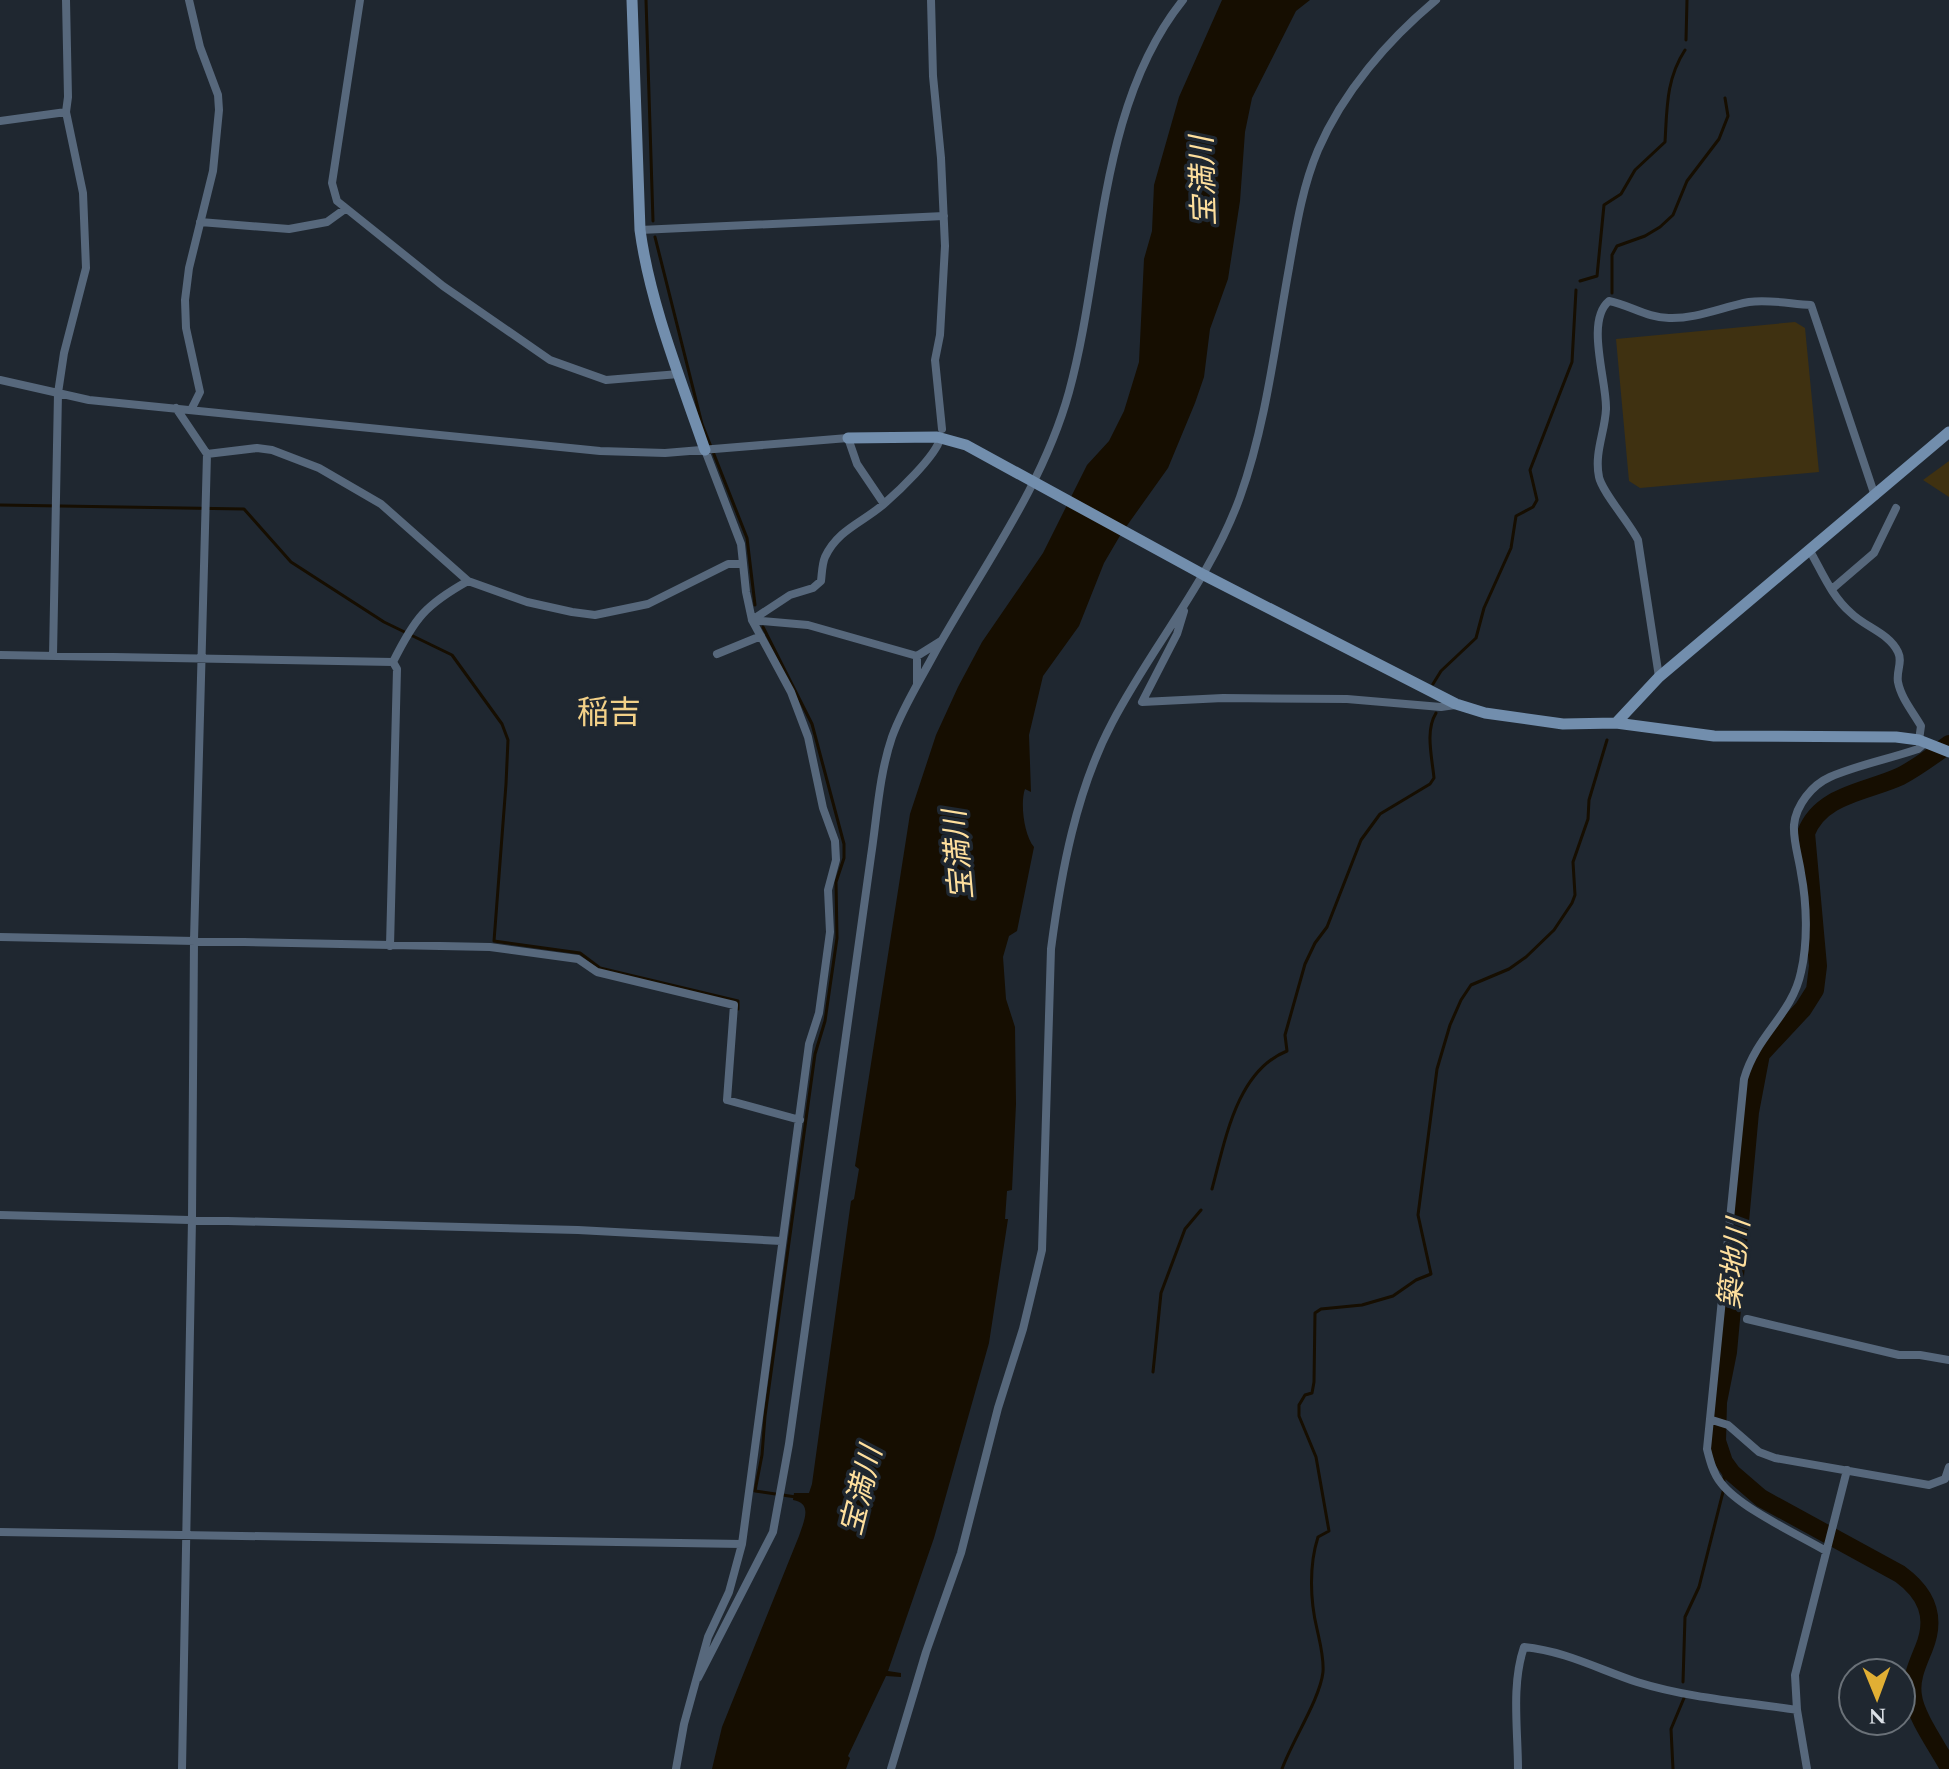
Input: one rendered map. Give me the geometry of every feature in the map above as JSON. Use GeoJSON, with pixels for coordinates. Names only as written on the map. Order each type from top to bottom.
{"type":"FeatureCollection","features":[{"type":"Feature","properties":{"kind":"street"},"geometry":{"type":"LineString","coordinates":[[53,656],[58,393],[64,353],[86,268],[81,178],[66,112],[66,0]]}},
{"type":"Feature","properties":{"kind":"street"},"geometry":{"type":"LineString","coordinates":[[189,0],[200,47],[218,95],[219,110],[213,171],[189,268],[185,300],[186,328],[200,392],[191,410]]}},
{"type":"Feature","properties":{"kind":"street"},"geometry":{"type":"LineString","coordinates":[[360,0],[332,183],[332,193],[345,209],[443,286],[550,360],[606,380],[679,374]]}},
{"type":"Feature","properties":{"kind":"street"},"geometry":{"type":"LineString","coordinates":[[632,0],[643,255],[679,374],[741,544],[752,620],[791,692],[808,737],[823,808],[835,841],[836,860],[828,890],[830,932],[819,1013],[809,1044],[742,1544],[729,1592],[708,1637],[684,1724],[676,1769]]}},
{"type":"Feature","properties":{"kind":"street"},"geometry":{"type":"LineString","coordinates":[[931,0],[945,246],[940,335],[935,360],[942,429]]}},
{"type":"Feature","properties":{"kind":"street"},"geometry":{"type":"LineString","coordinates":[[698,1678],[766,1548],[777,1514],[885,764],[892,737],[942,640],[1036,482],[1076,366],[1105,201],[1128,102],[1150,50],[1183,0]]}},
{"type":"Feature","properties":{"kind":"street"},"geometry":{"type":"LineString","coordinates":[[1436,0],[1398,34],[1354,86],[1317,151],[1296,222],[1255,448],[1239,499],[1218,550],[1199,572],[1177,634],[1142,702],[1223,698],[1331,699],[1441,707],[1456,704]]}},
{"type":"Feature","properties":{"kind":"street"},"geometry":{"type":"LineString","coordinates":[[0,121],[66,112]]}},
{"type":"Feature","properties":{"kind":"street"},"geometry":{"type":"LineString","coordinates":[[200,222],[289,229],[327,222],[345,209]]}},
{"type":"Feature","properties":{"kind":"street"},"geometry":{"type":"LineString","coordinates":[[640,230],[944,216]]}},
{"type":"Feature","properties":{"kind":"street"},"geometry":{"type":"LineString","coordinates":[[1659,677],[1638,540],[1599,479],[1597,462],[1606,409],[1599,350],[1599,321],[1604,305],[1609,301],[1616,302],[1671,319],[1751,302],[1811,305],[1875,496]]}},
{"type":"Feature","properties":{"kind":"street"},"geometry":{"type":"LineString","coordinates":[[0,380],[89,400],[600,451],[665,453],[894,435],[937,437],[966,445],[1199,572],[1456,704],[1485,713],[1563,724],[1616,723],[1714,736],[1868,736],[1925,742],[1949,752]]}},
{"type":"Feature","properties":{"kind":"street"},"geometry":{"type":"LineString","coordinates":[[176,408],[207,454],[194,940],[182,1769]]}},
{"type":"Feature","properties":{"kind":"street"},"geometry":{"type":"LineString","coordinates":[[1616,723],[1659,677],[1949,432]]}},
{"type":"Feature","properties":{"kind":"street"},"geometry":{"type":"LineString","coordinates":[[848,438],[857,464],[884,504]]}},
{"type":"Feature","properties":{"kind":"street"},"geometry":{"type":"LineString","coordinates":[[752,620],[790,595],[813,588],[821,581],[823,560],[834,542],[850,525],[884,504],[925,463],[939,442]]}},
{"type":"Feature","properties":{"kind":"street"},"geometry":{"type":"LineString","coordinates":[[207,454],[257,448],[272,450],[319,468],[390,510],[468,581],[527,602],[595,615],[648,604],[728,564],[743,564]]}},
{"type":"Feature","properties":{"kind":"street"},"geometry":{"type":"LineString","coordinates":[[1832,589],[1874,553],[1896,508]]}},
{"type":"Feature","properties":{"kind":"street"},"geometry":{"type":"LineString","coordinates":[[1810,551],[1849,612],[1883,635],[1897,649],[1901,659],[1897,680],[1900,691],[1921,726],[1925,742]]}},
{"type":"Feature","properties":{"kind":"street"},"geometry":{"type":"LineString","coordinates":[[393,662],[419,615],[442,595],[468,581]]}},
{"type":"Feature","properties":{"kind":"street"},"geometry":{"type":"LineString","coordinates":[[891,1769],[926,1652],[961,1553],[1039,1263],[1048,1097],[1051,949],[1057,900],[1072,837],[1100,747],[1135,681],[1186,603]]}},
{"type":"Feature","properties":{"kind":"street"},"geometry":{"type":"LineString","coordinates":[[752,620],[808,625],[917,656],[942,640]]}},
{"type":"Feature","properties":{"kind":"street"},"geometry":{"type":"LineString","coordinates":[[717,654],[761,636]]}},
{"type":"Feature","properties":{"kind":"street"},"geometry":{"type":"LineString","coordinates":[[0,655],[393,662]]}},
{"type":"Feature","properties":{"kind":"street"},"geometry":{"type":"LineString","coordinates":[[917,656],[917,685]]}},
{"type":"Feature","properties":{"kind":"street"},"geometry":{"type":"LineString","coordinates":[[390,946],[397,669],[393,662]]}},
{"type":"Feature","properties":{"kind":"street"},"geometry":{"type":"LineString","coordinates":[[1827,1549],[1737,1499],[1713,1470],[1707,1449],[1744,1079],[1757,1045],[1786,1010],[1796,992],[1803,967],[1804,906],[1794,823],[1800,807],[1809,792],[1829,778],[1918,749],[1925,742]]}},
{"type":"Feature","properties":{"kind":"street"},"geometry":{"type":"LineString","coordinates":[[0,937],[490,947],[578,959],[597,972],[734,1005],[727,1100],[800,1120]]}},
{"type":"Feature","properties":{"kind":"street"},"geometry":{"type":"LineString","coordinates":[[0,1215],[578,1230],[781,1241]]}},
{"type":"Feature","properties":{"kind":"street"},"geometry":{"type":"LineString","coordinates":[[1747,1319],[1899,1355],[1949,1360]]}},
{"type":"Feature","properties":{"kind":"street"},"geometry":{"type":"LineString","coordinates":[[1712,1420],[1728,1425],[1759,1452],[1775,1458],[1929,1485],[1945,1479],[1949,1467]]}},
{"type":"Feature","properties":{"kind":"street"},"geometry":{"type":"LineString","coordinates":[[1807,1769],[1797,1710],[1795,1675],[1847,1470]]}},
{"type":"Feature","properties":{"kind":"street"},"geometry":{"type":"LineString","coordinates":[[0,1532],[742,1544]]}},
{"type":"Feature","properties":{"kind":"street"},"geometry":{"type":"LineString","coordinates":[[1518,1769],[1517,1695],[1524,1647],[1559,1652],[1636,1681],[1676,1692],[1797,1710]]}},
{"type":"Feature","properties":{"kind":"shaded area"},"geometry":{"type":"Polygon","coordinates":[[[1795,322],[1805,328],[1819,472],[1640,488],[1629,481],[1616,339],[1795,322]]]}},
{"type":"Feature","properties":{"kind":"shaded area"},"geometry":{"type":"Polygon","coordinates":[[[1949,461],[1949,497],[1923,480],[1949,461]]]}},
{"type":"Feature","properties":{"kind":"water","name":"宝満川"},"geometry":{"type":"Polygon","coordinates":[[[1222,0],[1310,0],[1296,11],[1252,98],[1245,132],[1240,201],[1228,279],[1210,329],[1204,377],[1195,403],[1168,468],[1121,534],[1104,563],[1079,626],[1043,676],[1029,735],[1031,792],[1025,789],[1023,802],[1025,827],[1034,847],[1017,931],[1009,936],[1003,957],[1006,999],[1015,1027],[1016,1104],[1012,1190],[1007,1191],[1005,1219],[1008,1219],[989,1343],[934,1538],[888,1671],[901,1673],[901,1677],[886,1676],[848,1756],[846,1769],[712,1769],[722,1727],[803,1524],[805,1509],[793,1500],[794,1493],[809,1493],[812,1484],[851,1201],[854,1199],[859,1169],[855,1166],[910,814],[936,735],[958,687],[982,642],[1043,553],[1087,465],[1109,441],[1124,411],[1139,362],[1144,259],[1152,231],[1154,185],[1179,97],[1222,0]]]}},
{"type":"Feature","properties":{"kind":"waterway"},"geometry":{"type":"LineString","coordinates":[[646,0],[653,221]]}},
{"type":"Feature","properties":{"kind":"waterway"},"geometry":{"type":"LineString","coordinates":[[1686,40],[1687,0]]}},
{"type":"Feature","properties":{"kind":"waterway"},"geometry":{"type":"LineString","coordinates":[[1580,281],[1597,276],[1604,205],[1621,194],[1635,170],[1665,142],[1671,83],[1685,50]]}},
{"type":"Feature","properties":{"kind":"waterway"},"geometry":{"type":"LineString","coordinates":[[1612,293],[1612,255],[1617,246],[1645,236],[1673,215],[1687,181],[1719,139],[1728,116],[1725,98]]}},
{"type":"Feature","properties":{"kind":"waterway"},"geometry":{"type":"LineString","coordinates":[[655,237],[702,424],[747,538],[755,605]]}},
{"type":"Feature","properties":{"kind":"waterway"},"geometry":{"type":"LineString","coordinates":[[1433,684],[1441,671],[1476,638],[1484,608],[1511,548],[1516,516],[1533,507],[1537,500],[1530,470],[1572,362],[1576,290]]}},
{"type":"Feature","properties":{"kind":"waterway"},"geometry":{"type":"LineString","coordinates":[[0,505],[244,509],[291,562],[384,622],[452,655],[502,724],[508,740],[494,941],[580,953],[600,968],[738,1001],[738,1009]]}},
{"type":"Feature","properties":{"kind":"waterway"},"geometry":{"type":"LineString","coordinates":[[763,627],[812,724],[844,844],[844,858],[836,882],[837,938],[825,1021],[815,1054],[755,1491],[796,1497]]}},
{"type":"Feature","properties":{"kind":"waterway"},"geometry":{"type":"LineString","coordinates":[[1212,1189],[1228,1130],[1244,1091],[1256,1074],[1287,1051],[1285,1035],[1305,964],[1327,927],[1361,840],[1380,814],[1430,784],[1434,778],[1430,736],[1436,713]]}},
{"type":"Feature","properties":{"kind":"waterway"},"geometry":{"type":"LineString","coordinates":[[1282,1769],[1317,1695],[1323,1672],[1313,1606],[1312,1571],[1318,1537],[1329,1531],[1316,1457],[1299,1416],[1299,1405],[1305,1395],[1312,1393],[1314,1382],[1315,1313],[1321,1309],[1362,1305],[1393,1296],[1431,1274],[1418,1215],[1437,1069],[1450,1025],[1471,985],[1509,969],[1526,957],[1554,930],[1572,903],[1575,895],[1573,862],[1588,819],[1589,800],[1607,740]]}},
{"type":"Feature","properties":{"kind":"waterway","name":"築地川"},"geometry":{"type":"LineString","coordinates":[[1949,744],[1901,776],[1834,802],[1822,810],[1806,833],[1818,966],[1815,990],[1803,1009],[1761,1054],[1750,1112],[1728,1352],[1718,1402],[1717,1441],[1724,1462],[1732,1473],[1761,1498],[1900,1574],[1917,1589],[1927,1606],[1929,1626],[1914,1677],[1913,1696],[1923,1723],[1949,1768]]}},
{"type":"Feature","properties":{"kind":"waterway"},"geometry":{"type":"LineString","coordinates":[[1153,1372],[1161,1293],[1185,1229],[1201,1210]]}},
{"type":"Feature","properties":{"kind":"waterway"},"geometry":{"type":"LineString","coordinates":[[1724,1462],[1724,1481]]}},
{"type":"Feature","properties":{"kind":"waterway"},"geometry":{"type":"LineString","coordinates":[[1683,1682],[1685,1617],[1699,1587],[1724,1488]]}},
{"type":"Feature","properties":{"kind":"waterway"},"geometry":{"type":"LineString","coordinates":[[1673,1769],[1671,1729],[1684,1698]]}},
{"type":"Feature","properties":{"kind":"district","name":"稲吉"},"geometry":{"type":"Point","coordinates":[609,713]}}]}
